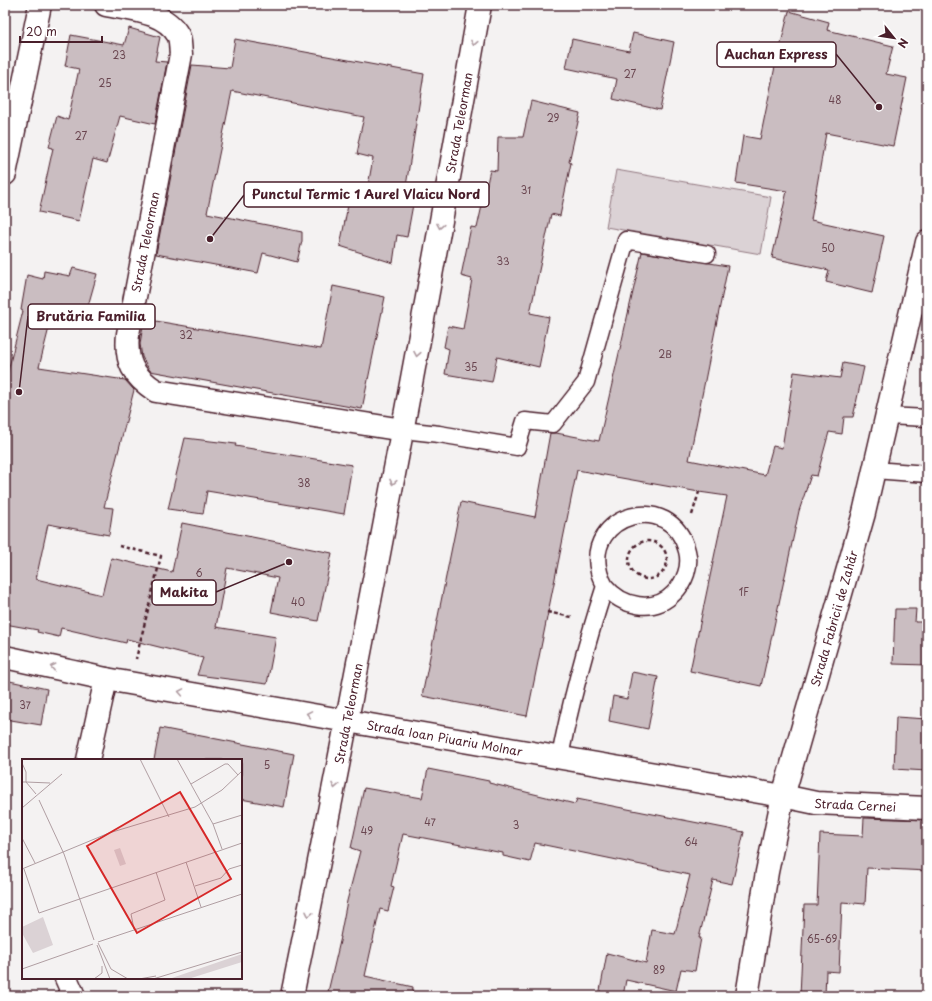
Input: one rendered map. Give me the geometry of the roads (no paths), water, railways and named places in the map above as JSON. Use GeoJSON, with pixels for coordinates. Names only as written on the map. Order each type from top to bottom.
{"type":"FeatureCollection","features":[{"type":"Feature","properties":{"kind":"street"},"geometry":{"type":"LineString","coordinates":[[5,174],[40,5]]}},
{"type":"Feature","properties":{"kind":"street","name":"Strada Teleorman"},"geometry":{"type":"LineString","coordinates":[[106,5],[154,15],[169,24],[179,36],[181,54],[128,334],[126,349],[130,364],[136,374],[145,384],[156,391],[403,430]]}},
{"type":"Feature","properties":{"kind":"street","name":"Strada Teleorman"},"geometry":{"type":"LineString","coordinates":[[292,996],[403,430],[480,5]]}},
{"type":"Feature","properties":{"kind":"street","name":"Strada Fabricii de Zahăr"},"geometry":{"type":"LineString","coordinates":[[747,996],[767,872],[783,796],[864,513],[927,242]]}},
{"type":"Feature","properties":{"kind":"street","name":"Strada Ioan Piuariu Molnar"},"geometry":{"type":"LineString","coordinates":[[5,657],[106,679],[783,796]]}},
{"type":"Feature","properties":{"kind":"street"},"geometry":{"type":"LineString","coordinates":[[88,759],[106,679]]}},
{"type":"Feature","properties":{"kind":"street","name":"Strada Cernei"},"geometry":{"type":"LineString","coordinates":[[783,796],[816,804],[927,808]]}},
{"type":"Feature","properties":{"kind":"street"},"geometry":{"type":"LineString","coordinates":[[66,979],[74,996]]}},
{"type":"Feature","properties":{"kind":"lane"},"geometry":{"type":"LineString","coordinates":[[403,430],[440,434],[517,447],[525,421],[552,424],[586,382],[626,240],[707,254]]}},
{"type":"Feature","properties":{"kind":"lane"},"geometry":{"type":"LineString","coordinates":[[887,416],[927,418]]}},
{"type":"Feature","properties":{"kind":"lane"},"geometry":{"type":"LineString","coordinates":[[874,470],[927,474]]}},
{"type":"Feature","properties":{"kind":"lane"},"geometry":{"type":"LineString","coordinates":[[560,757],[564,734],[605,586],[598,573],[597,558],[600,544],[608,531],[619,521],[633,516],[648,514],[662,518],[674,526],[680,533],[685,541],[688,556],[687,572],[680,586],[670,597],[656,604],[640,606],[625,602],[612,594],[605,586]]}},
{"type":"Feature","properties":{"kind":"place","name":"Auchan Express"},"geometry":{"type":"Point","coordinates":[879,107]}},
{"type":"Feature","properties":{"kind":"place","name":"Punctul Termic 1 Aurel Vlaicu Nord"},"geometry":{"type":"Point","coordinates":[210,239]}},
{"type":"Feature","properties":{"kind":"place","name":"Brutăria Familia"},"geometry":{"type":"Point","coordinates":[19,392]}},
{"type":"Feature","properties":{"kind":"place","name":"Makita"},"geometry":{"type":"Point","coordinates":[289,562]}}]}
